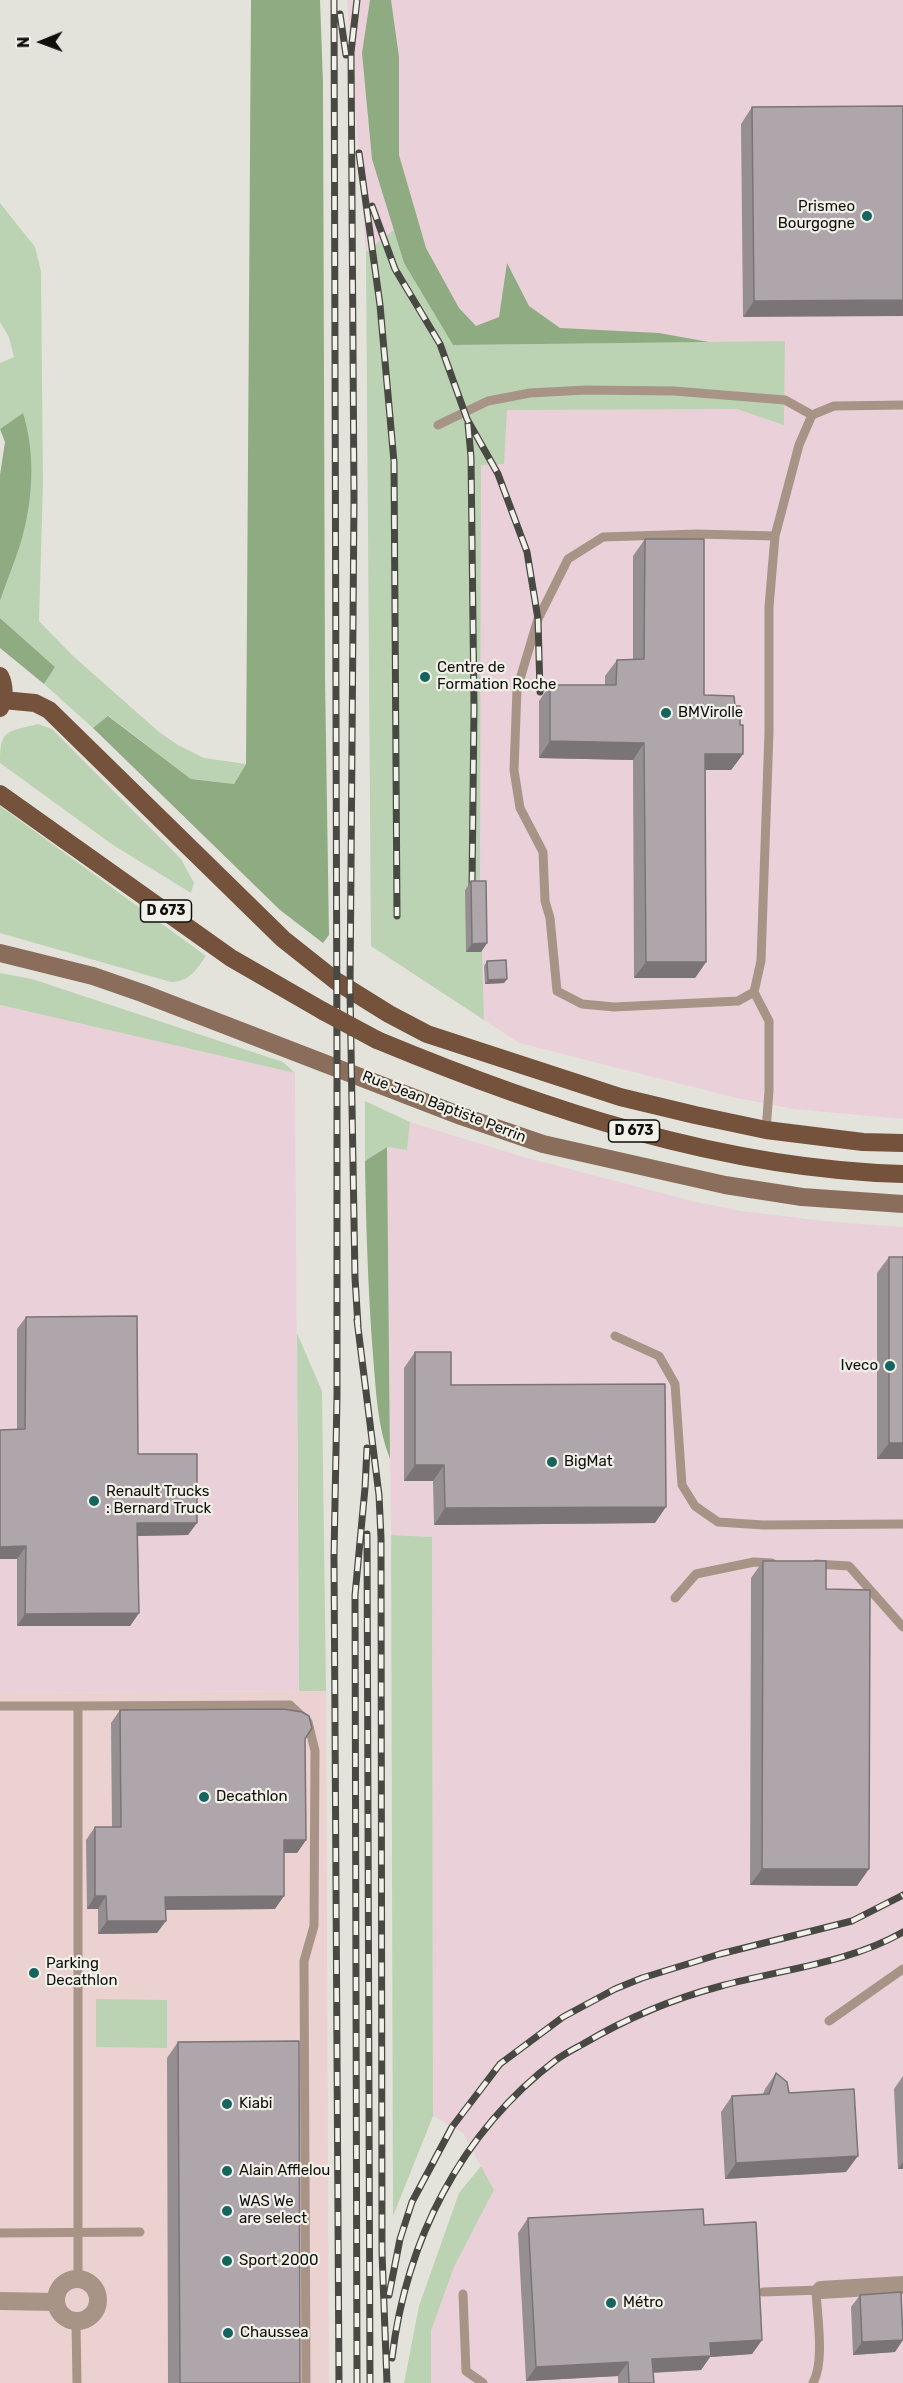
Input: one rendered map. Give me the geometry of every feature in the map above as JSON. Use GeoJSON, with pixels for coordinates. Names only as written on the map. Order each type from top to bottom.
{"type":"FeatureCollection","features":[{"type":"Feature","properties":{"kind":"main road"},"geometry":{"type":"LineString","coordinates":[[0,676],[3,683],[2,704],[35,703],[49,710],[283,939],[336,981],[389,1014],[428,1034],[620,1097],[766,1130],[862,1142],[903,1143]]}},
{"type":"Feature","properties":{"kind":"main road","name":"D 673"},"geometry":{"type":"LineString","coordinates":[[7,798],[231,958],[377,1040],[451,1071],[567,1111],[645,1134],[734,1154],[807,1166],[903,1174]]}},
{"type":"Feature","properties":{"kind":"main road","name":"Rue Jean Baptiste Perrin"},"geometry":{"type":"LineString","coordinates":[[0,952],[93,976],[142,993],[461,1116],[543,1144],[725,1185],[802,1197],[903,1204]]}},
{"type":"Feature","properties":{"kind":"street"},"geometry":{"type":"LineString","coordinates":[[78,2278],[87,2281],[94,2288],[98,2296],[98,2306],[86,2320],[76,2322],[60,2313],[56,2302],[57,2293],[62,2285],[78,2278]]}},
{"type":"Feature","properties":{"kind":"street"},"geometry":{"type":"LineString","coordinates":[[818,2290],[903,2285]]}},
{"type":"Feature","properties":{"kind":"street"},"geometry":{"type":"LineString","coordinates":[[0,2301],[56,2302]]}},
{"type":"Feature","properties":{"kind":"lane"},"geometry":{"type":"LineString","coordinates":[[438,425],[488,401],[530,393],[586,390],[674,391],[784,400],[812,415]]}},
{"type":"Feature","properties":{"kind":"lane"},"geometry":{"type":"LineString","coordinates":[[766,1130],[769,1091],[769,1021],[754,992],[761,961],[769,732],[769,607],[775,536],[799,445],[812,415],[834,406],[903,405]]}},
{"type":"Feature","properties":{"kind":"lane"},"geometry":{"type":"LineString","coordinates":[[754,992],[738,1001],[614,1007],[582,1004],[557,991],[550,918],[545,901],[543,852],[520,808],[514,770],[518,689],[538,619],[568,559],[603,537],[697,534],[775,536]]}},
{"type":"Feature","properties":{"kind":"lane"},"geometry":{"type":"LineString","coordinates":[[615,1336],[659,1356],[675,1384],[682,1485],[695,1506],[718,1522],[763,1525],[903,1524]]}},
{"type":"Feature","properties":{"kind":"lane"},"geometry":{"type":"LineString","coordinates":[[675,1598],[696,1574],[754,1562],[778,1563]]}},
{"type":"Feature","properties":{"kind":"lane"},"geometry":{"type":"LineString","coordinates":[[802,1564],[849,1566],[903,1627]]}},
{"type":"Feature","properties":{"kind":"lane"},"geometry":{"type":"LineString","coordinates":[[0,1706],[290,1705],[308,1722],[315,1751],[315,1926],[304,1961],[306,2383]]}},
{"type":"Feature","properties":{"kind":"lane"},"geometry":{"type":"LineString","coordinates":[[78,1706],[78,2278]]}},
{"type":"Feature","properties":{"kind":"lane"},"geometry":{"type":"LineString","coordinates":[[829,2021],[903,1969]]}},
{"type":"Feature","properties":{"kind":"lane"},"geometry":{"type":"LineString","coordinates":[[0,2233],[140,2232]]}},
{"type":"Feature","properties":{"kind":"lane"},"geometry":{"type":"LineString","coordinates":[[763,2292],[818,2290],[819,2362],[817,2376],[813,2383]]}},
{"type":"Feature","properties":{"kind":"lane"},"geometry":{"type":"LineString","coordinates":[[463,2294],[466,2371],[483,2383]]}},
{"type":"Feature","properties":{"kind":"lane"},"geometry":{"type":"LineString","coordinates":[[76,2322],[77,2383]]}},
{"type":"Feature","properties":{"kind":"shaded area"},"geometry":{"type":"Polygon","coordinates":[[[347,0],[903,0],[903,1119],[793,1109],[732,1097],[519,1043],[371,946],[366,252],[347,0]]]}},
{"type":"Feature","properties":{"kind":"shaded area"},"geometry":{"type":"Polygon","coordinates":[[[0,1005],[295,1073],[299,1691],[0,1693],[0,1005]]]}},
{"type":"Feature","properties":{"kind":"shaded area"},"geometry":{"type":"Polygon","coordinates":[[[410,1122],[520,1156],[692,1201],[742,1211],[823,1221],[903,1227],[903,2383],[431,2383],[431,2331],[454,2267],[494,2190],[463,2133],[433,2116],[432,1537],[391,1535],[387,1147],[407,1149],[410,1122]]]}},
{"type":"Feature","properties":{"kind":"shaded area"},"geometry":{"type":"Polygon","coordinates":[[[326,1691],[329,2383],[0,2383],[0,1693],[326,1691]]]}},
{"type":"Feature","properties":{"kind":"green space"},"geometry":{"type":"Polygon","coordinates":[[[251,0],[320,0],[323,83],[325,677],[329,935],[323,943],[280,910],[93,728],[108,716],[191,779],[234,784],[246,764],[251,0]]]}},
{"type":"Feature","properties":{"kind":"green space"},"geometry":{"type":"Polygon","coordinates":[[[370,0],[391,0],[399,57],[399,155],[426,248],[459,308],[476,326],[499,317],[507,263],[529,306],[560,328],[659,333],[709,342],[453,345],[404,263],[372,159],[362,53],[370,0]]]}},
{"type":"Feature","properties":{"kind":"green space"},"geometry":{"type":"Polygon","coordinates":[[[0,203],[35,247],[41,271],[43,483],[39,621],[72,655],[159,732],[204,758],[246,764],[234,784],[191,779],[109,716],[93,728],[44,684],[55,667],[0,618],[0,601],[23,413],[0,429],[0,363],[14,357],[9,337],[0,322],[0,203]]]}},
{"type":"Feature","properties":{"kind":"green space","name":"Centre de Formation Roche"},"geometry":{"type":"Polygon","coordinates":[[[394,230],[404,263],[453,345],[785,341],[784,425],[737,409],[507,410],[504,464],[481,465],[480,890],[484,1020],[371,946],[366,252],[394,230]]]}},
{"type":"Feature","properties":{"kind":"green space"},"geometry":{"type":"Polygon","coordinates":[[[23,413],[31,462],[28,513],[20,545],[0,601],[0,475],[5,442],[0,429],[23,413]]]}},
{"type":"Feature","properties":{"kind":"green space"},"geometry":{"type":"Polygon","coordinates":[[[0,618],[55,667],[44,684],[0,648],[0,618]]]}},
{"type":"Feature","properties":{"kind":"green space"},"geometry":{"type":"Polygon","coordinates":[[[38,724],[52,729],[181,859],[194,883],[191,893],[113,845],[0,763],[1,744],[7,734],[38,724]]]}},
{"type":"Feature","properties":{"kind":"green space"},"geometry":{"type":"Polygon","coordinates":[[[0,806],[206,956],[183,980],[171,982],[0,933],[0,806]]]}},
{"type":"Feature","properties":{"kind":"green space"},"geometry":{"type":"Polygon","coordinates":[[[0,973],[32,979],[283,1062],[295,1073],[0,1005],[0,973]]]}},
{"type":"Feature","properties":{"kind":"green space"},"geometry":{"type":"Polygon","coordinates":[[[365,1101],[410,1122],[407,1150],[387,1147],[365,1161],[365,1101]]]}},
{"type":"Feature","properties":{"kind":"green space"},"geometry":{"type":"Polygon","coordinates":[[[387,1147],[390,1459],[380,1421],[375,1381],[365,1161],[387,1147]]]}},
{"type":"Feature","properties":{"kind":"green space"},"geometry":{"type":"Polygon","coordinates":[[[297,1333],[322,1391],[326,1691],[299,1691],[297,1333]]]}},
{"type":"Feature","properties":{"kind":"green space"},"geometry":{"type":"Polygon","coordinates":[[[391,1535],[432,1537],[433,2116],[393,2216],[391,1535]]]}},
{"type":"Feature","properties":{"kind":"green space"},"geometry":{"type":"Polygon","coordinates":[[[96,1999],[167,2000],[167,2048],[96,2047],[96,1999]]]}},
{"type":"Feature","properties":{"kind":"green space"},"geometry":{"type":"Polygon","coordinates":[[[481,2166],[494,2190],[454,2267],[431,2331],[431,2383],[404,2383],[419,2306],[459,2193],[481,2166]]]}},
{"type":"Feature","properties":{"kind":"building"},"geometry":{"type":"Polygon","coordinates":[[[903,106],[903,300],[754,301],[752,107],[903,106]]]}},
{"type":"Feature","properties":{"kind":"building"},"geometry":{"type":"Polygon","coordinates":[[[645,539],[704,539],[704,695],[734,696],[735,706],[740,706],[740,725],[743,725],[743,754],[705,754],[706,962],[646,962],[644,743],[550,741],[550,685],[616,685],[617,660],[644,659],[645,539]]]}},
{"type":"Feature","properties":{"kind":"building"},"geometry":{"type":"Polygon","coordinates":[[[471,881],[486,881],[487,943],[472,944],[471,881]]]}},
{"type":"Feature","properties":{"kind":"building"},"geometry":{"type":"Polygon","coordinates":[[[506,960],[507,979],[488,980],[487,961],[506,960]]]}},
{"type":"Feature","properties":{"kind":"building"},"geometry":{"type":"Polygon","coordinates":[[[889,1257],[903,1257],[903,1443],[889,1443],[889,1257]]]}},
{"type":"Feature","properties":{"kind":"building","name":"Renault Trucks : Bernard Truck"},"geometry":{"type":"Polygon","coordinates":[[[137,1316],[138,1454],[197,1454],[197,1523],[137,1523],[139,1613],[25,1614],[26,1546],[0,1547],[0,1430],[25,1429],[26,1317],[137,1316]]]}},
{"type":"Feature","properties":{"kind":"building"},"geometry":{"type":"Polygon","coordinates":[[[415,1352],[451,1352],[451,1385],[665,1384],[666,1507],[445,1508],[444,1465],[415,1465],[415,1352]]]}},
{"type":"Feature","properties":{"kind":"building"},"geometry":{"type":"Polygon","coordinates":[[[763,1561],[826,1561],[826,1589],[870,1590],[869,1869],[762,1869],[763,1561]]]}},
{"type":"Feature","properties":{"kind":"building","name":"Decathlon"},"geometry":{"type":"Polygon","coordinates":[[[283,1709],[302,1712],[309,1716],[312,1728],[305,1739],[306,1840],[284,1840],[284,1896],[165,1897],[166,1921],[107,1921],[106,1896],[95,1896],[95,1827],[121,1827],[120,1710],[283,1709]]]}},
{"type":"Feature","properties":{"kind":"building"},"geometry":{"type":"Polygon","coordinates":[[[299,2041],[300,2383],[180,2383],[178,2042],[299,2041]]]}},
{"type":"Feature","properties":{"kind":"building"},"geometry":{"type":"Polygon","coordinates":[[[776,2073],[787,2082],[789,2093],[854,2089],[858,2156],[736,2163],[732,2096],[769,2094],[776,2073]]]}},
{"type":"Feature","properties":{"kind":"building"},"geometry":{"type":"Polygon","coordinates":[[[703,2209],[704,2225],[756,2222],[762,2340],[710,2343],[711,2356],[652,2359],[654,2383],[629,2383],[628,2362],[536,2367],[528,2218],[703,2209]]]}},
{"type":"Feature","properties":{"kind":"building"},"geometry":{"type":"Polygon","coordinates":[[[901,2292],[903,2340],[862,2342],[860,2295],[901,2292]]]}},
{"type":"Feature","properties":{"kind":"railway"},"geometry":{"type":"LineString","coordinates":[[334,0],[337,1067],[337,1396],[334,1557],[339,2383]]}},
{"type":"Feature","properties":{"kind":"railway"},"geometry":{"type":"LineString","coordinates":[[357,0],[351,52],[354,499],[350,990],[355,1278],[358,1326]]}},
{"type":"Feature","properties":{"kind":"railway"},"geometry":{"type":"LineString","coordinates":[[340,14],[346,55]]}},
{"type":"Feature","properties":{"kind":"railway"},"geometry":{"type":"LineString","coordinates":[[359,153],[380,305],[394,462],[397,916]]}},
{"type":"Feature","properties":{"kind":"railway"},"geometry":{"type":"LineString","coordinates":[[372,206],[395,269],[440,344],[467,419],[498,474],[527,552],[538,619],[540,692]]}},
{"type":"Feature","properties":{"kind":"railway"},"geometry":{"type":"LineString","coordinates":[[468,424],[471,457],[474,707],[472,886]]}},
{"type":"Feature","properties":{"kind":"railway"},"geometry":{"type":"LineString","coordinates":[[357,1320],[379,1495],[381,1538],[382,2253],[387,2383]]}},
{"type":"Feature","properties":{"kind":"railway"},"geometry":{"type":"LineString","coordinates":[[357,2383],[355,1595],[367,1448]]}},
{"type":"Feature","properties":{"kind":"railway"},"geometry":{"type":"LineString","coordinates":[[367,1534],[370,2383]]}},
{"type":"Feature","properties":{"kind":"railway"},"geometry":{"type":"LineString","coordinates":[[389,2295],[400,2239],[412,2202],[452,2127],[500,2064],[563,2017],[615,1989],[642,1978],[720,1954],[852,1921],[903,1895]]}},
{"type":"Feature","properties":{"kind":"railway"},"geometry":{"type":"LineString","coordinates":[[392,2358],[399,2315],[410,2272],[443,2192],[492,2121],[522,2089],[556,2060],[616,2026],[667,2003],[744,1980],[837,1959],[860,1952],[903,1932]]}},
{"type":"Feature","properties":{"kind":"place","name":"Prismeo Bourgogne"},"geometry":{"type":"Point","coordinates":[867,216]}},
{"type":"Feature","properties":{"kind":"place","name":"Centre de Formation Roche"},"geometry":{"type":"Point","coordinates":[425,677]}},
{"type":"Feature","properties":{"kind":"place","name":"BMVirolle"},"geometry":{"type":"Point","coordinates":[666,713]}},
{"type":"Feature","properties":{"kind":"place","name":"Iveco"},"geometry":{"type":"Point","coordinates":[890,1366]}},
{"type":"Feature","properties":{"kind":"place","name":"BigMat"},"geometry":{"type":"Point","coordinates":[552,1462]}},
{"type":"Feature","properties":{"kind":"place","name":"Renault Trucks : Bernard Truck"},"geometry":{"type":"Point","coordinates":[94,1501]}},
{"type":"Feature","properties":{"kind":"place","name":"Decathlon"},"geometry":{"type":"Point","coordinates":[204,1797]}},
{"type":"Feature","properties":{"kind":"place","name":"Parking Decathlon"},"geometry":{"type":"Point","coordinates":[34,1973]}},
{"type":"Feature","properties":{"kind":"place","name":"Kiabi"},"geometry":{"type":"Point","coordinates":[227,2104]}},
{"type":"Feature","properties":{"kind":"place","name":"Alain Afflelou"},"geometry":{"type":"Point","coordinates":[227,2171]}},
{"type":"Feature","properties":{"kind":"place","name":"WAS We are select"},"geometry":{"type":"Point","coordinates":[227,2211]}},
{"type":"Feature","properties":{"kind":"place","name":"Sport 2000"},"geometry":{"type":"Point","coordinates":[227,2261]}},
{"type":"Feature","properties":{"kind":"place","name":"Métro"},"geometry":{"type":"Point","coordinates":[611,2303]}},
{"type":"Feature","properties":{"kind":"place","name":"Chaussea"},"geometry":{"type":"Point","coordinates":[228,2333]}}]}
